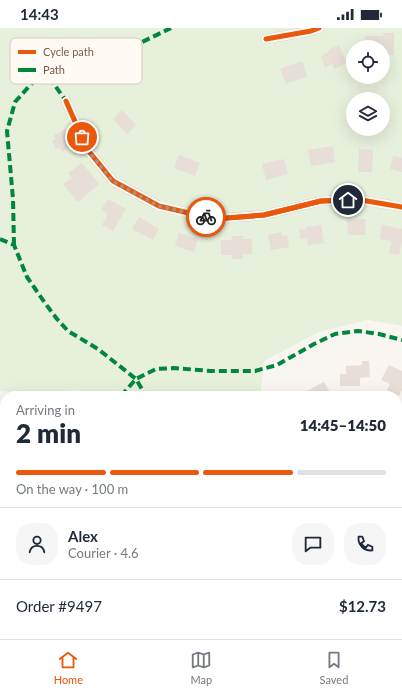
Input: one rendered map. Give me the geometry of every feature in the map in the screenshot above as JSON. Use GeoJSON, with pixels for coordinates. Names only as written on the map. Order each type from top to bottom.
{"type":"FeatureCollection","features":[{"type":"Feature","properties":{"kind":"street"},"geometry":{"type":"LineString","coordinates":[[266,39],[311,31],[319,28]]}},
{"type":"Feature","properties":{"kind":"street"},"geometry":{"type":"LineString","coordinates":[[66,101],[87,149],[112,181],[159,206],[214,219],[264,215],[321,201],[361,200],[402,207]]}},
{"type":"Feature","properties":{"kind":"green space"},"geometry":{"type":"Polygon","coordinates":[[[0,28],[402,28],[402,326],[368,320],[319,332],[264,361],[261,391],[0,391],[0,28]]]}},
{"type":"Feature","properties":{"kind":"building"},"geometry":{"type":"Polygon","coordinates":[[[383,33],[394,33],[394,55],[390,55],[390,40],[365,40],[365,36],[383,36],[383,33]]]}},
{"type":"Feature","properties":{"kind":"building"},"geometry":{"type":"Polygon","coordinates":[[[339,45],[346,63],[334,69],[332,64],[325,67],[321,56],[329,52],[328,50],[339,45]]]}},
{"type":"Feature","properties":{"kind":"building"},"geometry":{"type":"Polygon","coordinates":[[[302,61],[307,76],[286,84],[280,69],[302,61]]]}},
{"type":"Feature","properties":{"kind":"building"},"geometry":{"type":"Polygon","coordinates":[[[122,110],[136,125],[127,134],[113,119],[122,110]]]}},
{"type":"Feature","properties":{"kind":"building"},"geometry":{"type":"Polygon","coordinates":[[[65,129],[73,147],[62,152],[60,148],[56,149],[52,141],[56,139],[54,135],[65,129]]]}},
{"type":"Feature","properties":{"kind":"building"},"geometry":{"type":"Polygon","coordinates":[[[333,146],[335,162],[311,166],[308,150],[333,146]]]}},
{"type":"Feature","properties":{"kind":"building"},"geometry":{"type":"Polygon","coordinates":[[[359,149],[373,150],[372,172],[358,172],[359,149]]]}},
{"type":"Feature","properties":{"kind":"building"},"geometry":{"type":"Polygon","coordinates":[[[179,155],[200,163],[195,176],[174,168],[179,155]]]}},
{"type":"Feature","properties":{"kind":"building"},"geometry":{"type":"Polygon","coordinates":[[[393,156],[402,158],[402,172],[390,169],[393,156]]]}},
{"type":"Feature","properties":{"kind":"building"},"geometry":{"type":"Polygon","coordinates":[[[284,159],[288,174],[266,180],[262,164],[284,159]]]}},
{"type":"Feature","properties":{"kind":"building"},"geometry":{"type":"Polygon","coordinates":[[[82,163],[99,184],[78,202],[63,184],[72,178],[68,173],[82,163]]]}},
{"type":"Feature","properties":{"kind":"building"},"geometry":{"type":"Polygon","coordinates":[[[108,199],[126,209],[113,231],[102,225],[108,214],[101,210],[108,199]]]}},
{"type":"Feature","properties":{"kind":"building"},"geometry":{"type":"Polygon","coordinates":[[[139,217],[159,229],[153,240],[132,229],[139,217]]]}},
{"type":"Feature","properties":{"kind":"building"},"geometry":{"type":"Polygon","coordinates":[[[365,219],[366,235],[348,235],[347,220],[365,219]]]}},
{"type":"Feature","properties":{"kind":"building"},"geometry":{"type":"Polygon","coordinates":[[[321,225],[324,243],[308,245],[307,238],[301,239],[299,229],[305,230],[306,227],[321,225]]]}},
{"type":"Feature","properties":{"kind":"building"},"geometry":{"type":"Polygon","coordinates":[[[382,225],[402,229],[402,241],[399,255],[389,253],[392,241],[380,239],[382,225]]]}},
{"type":"Feature","properties":{"kind":"building"},"geometry":{"type":"Polygon","coordinates":[[[281,232],[282,236],[287,235],[289,247],[271,250],[268,235],[281,232]]]}},
{"type":"Feature","properties":{"kind":"building"},"geometry":{"type":"Polygon","coordinates":[[[179,233],[198,239],[194,252],[175,246],[179,233]]]}},
{"type":"Feature","properties":{"kind":"building"},"geometry":{"type":"Polygon","coordinates":[[[232,236],[243,236],[243,239],[252,239],[252,254],[243,254],[243,259],[232,259],[232,255],[221,255],[221,240],[232,240],[232,236]]]}},
{"type":"Feature","properties":{"kind":"building"},"geometry":{"type":"Polygon","coordinates":[[[362,361],[369,361],[370,377],[360,378],[360,386],[340,386],[340,374],[346,374],[346,366],[362,365],[362,361]]]}},
{"type":"Feature","properties":{"kind":"building"},"geometry":{"type":"Polygon","coordinates":[[[389,365],[402,371],[402,391],[387,390],[390,384],[381,380],[389,365]]]}},
{"type":"Feature","properties":{"kind":"building"},"geometry":{"type":"Polygon","coordinates":[[[324,382],[329,391],[307,391],[324,382]]]}},
{"type":"Feature","properties":{"kind":"marked path"},"geometry":{"type":"LineString","coordinates":[[142,42],[171,28]]}},
{"type":"Feature","properties":{"kind":"marked path"},"geometry":{"type":"LineString","coordinates":[[14,245],[13,199],[7,131],[15,102],[31,84]]}},
{"type":"Feature","properties":{"kind":"marked path"},"geometry":{"type":"LineString","coordinates":[[54,84],[66,101]]}},
{"type":"Feature","properties":{"kind":"marked path"},"geometry":{"type":"LineString","coordinates":[[0,239],[14,245],[27,277],[57,319],[68,331],[98,349],[136,379],[143,391]]}},
{"type":"Feature","properties":{"kind":"marked path"},"geometry":{"type":"LineString","coordinates":[[125,391],[136,379],[156,369],[174,368],[211,371],[255,371],[277,365],[335,334],[358,331],[379,334],[402,340]]}},
{"type":"Feature","properties":{"kind":"cycle path"},"geometry":{"type":"LineString","coordinates":[[266,39],[311,31],[319,28]]}},
{"type":"Feature","properties":{"kind":"cycle path"},"geometry":{"type":"LineString","coordinates":[[66,101],[87,149],[113,181],[159,206],[214,219],[264,215],[321,201],[361,200],[402,207]]}},
{"type":"Feature","properties":{"kind":"way so far"},"geometry":{"type":"LineString","coordinates":[[82,137],[87,149],[112,181],[159,206],[206,217]]}},
{"type":"Feature","properties":{"kind":"route"},"geometry":{"type":"LineString","coordinates":[[206,217],[214,219],[264,215],[321,201],[348,200]]}}]}
